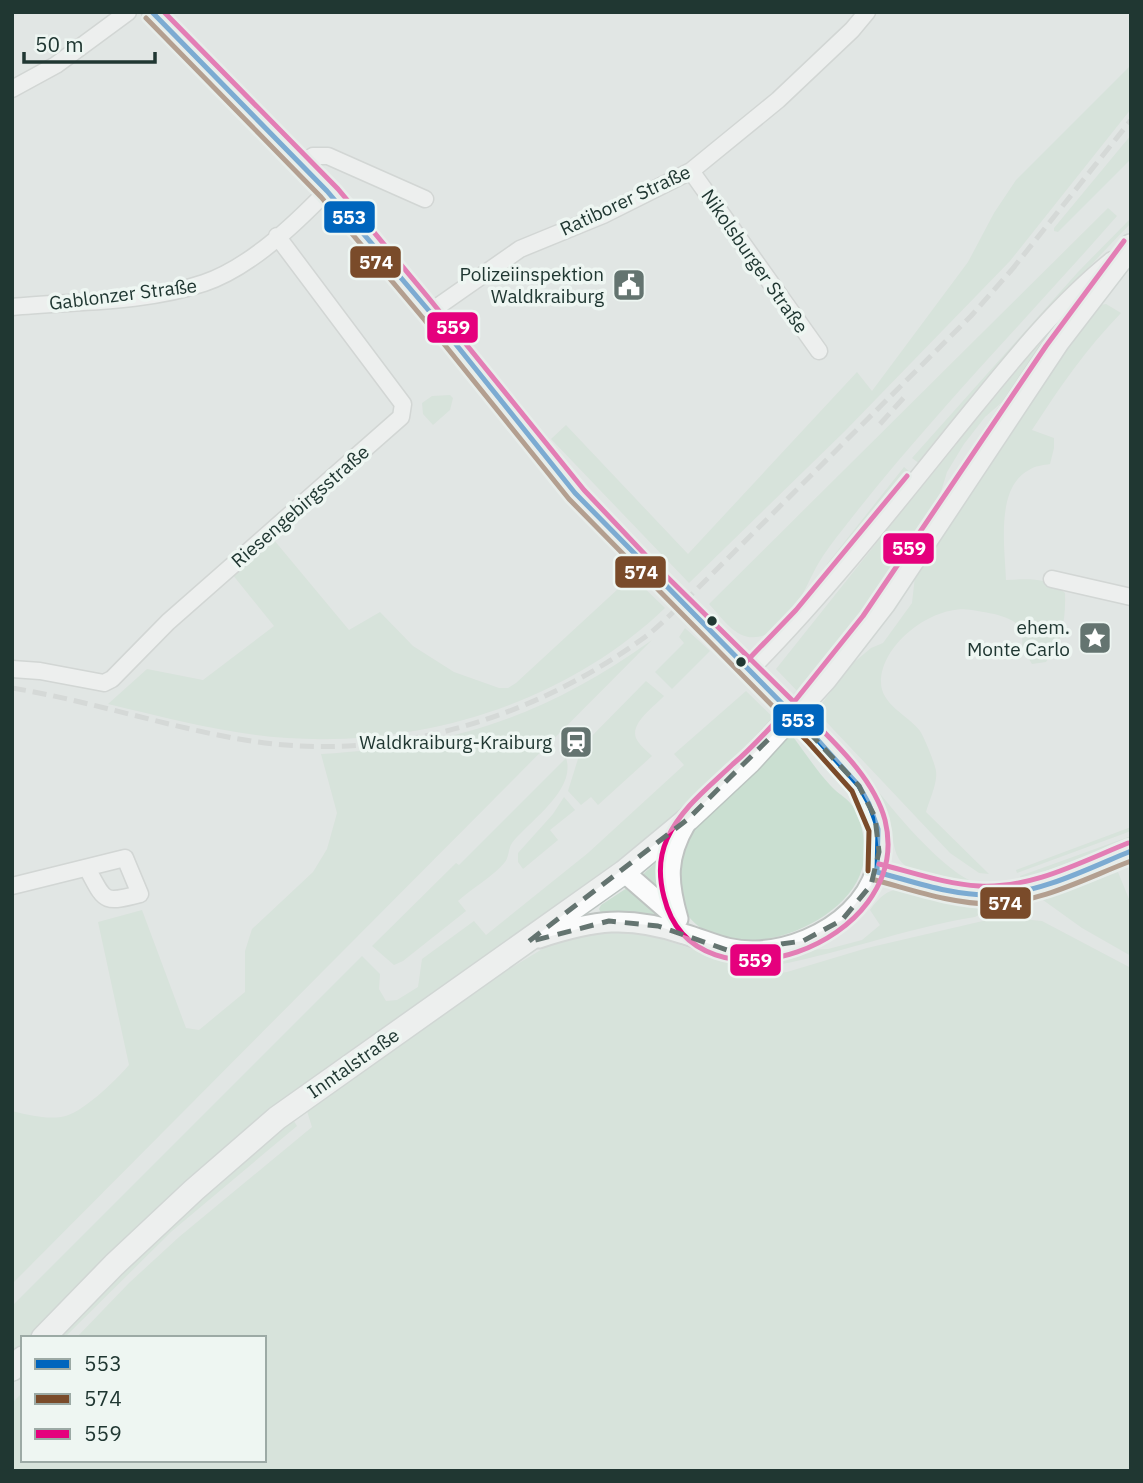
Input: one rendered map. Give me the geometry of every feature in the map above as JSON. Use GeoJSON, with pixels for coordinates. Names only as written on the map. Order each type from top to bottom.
{"type":"FeatureCollection","features":[{"type":"Feature","properties":{"kind":"main road","name":"Inntalstraße"},"geometry":{"type":"LineString","coordinates":[[45,1336],[114,1265],[194,1190],[277,1118],[624,872],[688,819],[771,740],[825,679],[884,603],[1058,341],[1131,246]]}},
{"type":"Feature","properties":{"kind":"street"},"geometry":{"type":"LineString","coordinates":[[12,89],[56,65],[128,12]]}},
{"type":"Feature","properties":{"kind":"street"},"geometry":{"type":"LineString","coordinates":[[152,12],[327,191],[430,312],[575,494],[816,737],[859,786],[875,817],[879,841],[877,872],[871,885],[853,909],[830,929],[817,936],[759,951],[730,951],[658,926],[609,921],[563,930],[528,942]]}},
{"type":"Feature","properties":{"kind":"street","name":"Ratiborer Straße"},"geometry":{"type":"LineString","coordinates":[[430,312],[520,249],[603,215],[691,171],[778,100],[852,30],[867,12]]}},
{"type":"Feature","properties":{"kind":"street"},"geometry":{"type":"LineString","coordinates":[[300,164],[313,156],[328,156],[425,199]]}},
{"type":"Feature","properties":{"kind":"street","name":"Nikolsburger Straße"},"geometry":{"type":"LineString","coordinates":[[691,171],[819,351]]}},
{"type":"Feature","properties":{"kind":"street","name":"Gablonzer Straße"},"geometry":{"type":"LineString","coordinates":[[12,307],[123,298],[206,283],[249,261],[327,191]]}},
{"type":"Feature","properties":{"kind":"street","name":"Riesengebirgsstraße"},"geometry":{"type":"LineString","coordinates":[[12,669],[40,671],[104,683],[112,679],[168,622],[401,416],[403,404],[277,236]]}},
{"type":"Feature","properties":{"kind":"street"},"geometry":{"type":"LineString","coordinates":[[749,671],[812,606],[989,389],[1050,320],[1088,279],[1131,246]]}},
{"type":"Feature","properties":{"kind":"street"},"geometry":{"type":"LineString","coordinates":[[1052,579],[1131,597]]}},
{"type":"Feature","properties":{"kind":"street"},"geometry":{"type":"LineString","coordinates":[[678,919],[671,889],[671,858],[688,819]]}},
{"type":"Feature","properties":{"kind":"street"},"geometry":{"type":"LineString","coordinates":[[877,872],[960,892],[1003,894],[1055,880],[1131,851]]}},
{"type":"Feature","properties":{"kind":"street"},"geometry":{"type":"LineString","coordinates":[[12,886],[87,868]]}},
{"type":"Feature","properties":{"kind":"street"},"geometry":{"type":"LineString","coordinates":[[624,872],[702,940]]}},
{"type":"Feature","properties":{"kind":"highlighted area"},"geometry":{"type":"Polygon","coordinates":[[[793,715],[859,786],[875,817],[879,852],[871,885],[842,920],[803,941],[730,951],[658,926],[609,921],[528,942],[688,819],[793,715]]]}},
{"type":"Feature","properties":{"kind":"green space"},"geometry":{"type":"Polygon","coordinates":[[[1131,65],[1131,109],[1010,261],[845,431],[689,583],[551,439],[566,425],[688,554],[857,372],[872,391],[968,262],[994,213],[1016,180],[1131,65]]]}},
{"type":"Feature","properties":{"kind":"green space"},"geometry":{"type":"Polygon","coordinates":[[[1131,135],[1131,159],[1058,232],[1054,231],[1054,228],[1131,135]]]}},
{"type":"Feature","properties":{"kind":"green space"},"geometry":{"type":"Polygon","coordinates":[[[1108,208],[1117,216],[875,488],[818,564],[797,604],[783,622],[775,630],[756,637],[748,637],[733,630],[709,604],[1108,208]]]}},
{"type":"Feature","properties":{"kind":"green space"},"geometry":{"type":"Polygon","coordinates":[[[1131,218],[1131,223],[1022,341],[920,464],[912,458],[1078,272],[1131,218]]]}},
{"type":"Feature","properties":{"kind":"green space"},"geometry":{"type":"Polygon","coordinates":[[[1106,304],[1121,313],[1073,369],[1032,430],[1054,438],[1050,464],[1031,469],[1018,479],[1011,490],[1004,520],[1006,580],[1030,579],[1045,582],[1065,593],[1062,630],[1056,646],[1046,662],[1032,664],[1023,650],[1022,631],[1017,624],[999,615],[957,609],[927,619],[913,629],[900,640],[883,667],[881,682],[885,697],[920,731],[935,767],[936,780],[926,812],[989,874],[979,873],[950,853],[816,711],[852,664],[871,648],[883,643],[912,603],[915,576],[1093,311],[1106,304]]]}},
{"type":"Feature","properties":{"kind":"green space"},"geometry":{"type":"Polygon","coordinates":[[[1050,329],[1054,331],[1008,397],[985,417],[964,444],[947,472],[937,505],[874,598],[799,693],[776,669],[1050,329]]]}},
{"type":"Feature","properties":{"kind":"green space"},"geometry":{"type":"Polygon","coordinates":[[[450,395],[453,398],[450,410],[433,425],[423,414],[422,403],[432,396],[450,395]]]}},
{"type":"Feature","properties":{"kind":"green space"},"geometry":{"type":"Polygon","coordinates":[[[904,467],[911,473],[815,592],[827,564],[904,467]]]}},
{"type":"Feature","properties":{"kind":"green space"},"geometry":{"type":"Polygon","coordinates":[[[274,540],[349,630],[380,612],[413,646],[454,672],[499,688],[508,688],[516,683],[632,576],[665,608],[626,641],[583,670],[537,693],[490,712],[440,726],[389,735],[338,739],[265,736],[197,725],[108,704],[147,669],[203,680],[274,626],[232,574],[274,540]]]}},
{"type":"Feature","properties":{"kind":"green space"},"geometry":{"type":"Polygon","coordinates":[[[685,628],[710,651],[672,689],[655,672],[684,643],[679,637],[685,628]]]}},
{"type":"Feature","properties":{"kind":"green space"},"geometry":{"type":"Polygon","coordinates":[[[652,640],[12,1284],[12,1111],[49,1117],[69,1115],[98,1096],[129,1065],[98,922],[142,910],[186,1028],[199,1030],[245,992],[245,951],[252,929],[313,872],[327,849],[337,813],[321,754],[413,744],[495,723],[535,708],[573,689],[652,640]]]}},
{"type":"Feature","properties":{"kind":"green space"},"geometry":{"type":"Polygon","coordinates":[[[646,681],[664,696],[640,721],[635,732],[639,743],[652,756],[598,805],[591,797],[581,805],[568,791],[582,746],[646,681]]]}},
{"type":"Feature","properties":{"kind":"green space"},"geometry":{"type":"Polygon","coordinates":[[[746,691],[776,720],[683,812],[618,865],[283,1100],[107,1259],[32,1336],[21,1336],[21,1347],[12,1356],[12,1306],[362,956],[380,974],[379,989],[386,1001],[397,1000],[418,987],[422,959],[474,921],[486,935],[588,853],[684,765],[674,754],[746,691]]]}},
{"type":"Feature","properties":{"kind":"green space"},"geometry":{"type":"Polygon","coordinates":[[[791,734],[825,779],[851,804],[857,814],[864,845],[862,869],[851,890],[833,909],[809,925],[783,935],[755,940],[728,939],[704,930],[686,913],[680,886],[680,860],[691,834],[791,734]]]}},
{"type":"Feature","properties":{"kind":"green space"},"geometry":{"type":"Polygon","coordinates":[[[566,758],[567,770],[558,793],[512,843],[506,860],[500,867],[458,901],[466,911],[403,961],[394,965],[372,946],[456,863],[459,865],[566,758]]]}},
{"type":"Feature","properties":{"kind":"green space"},"geometry":{"type":"Polygon","coordinates":[[[871,782],[931,851],[958,874],[986,886],[939,880],[905,866],[899,859],[888,817],[871,782]]]}},
{"type":"Feature","properties":{"kind":"green space"},"geometry":{"type":"Polygon","coordinates":[[[564,797],[575,810],[550,830],[558,840],[523,869],[518,862],[518,853],[553,814],[564,797]]]}},
{"type":"Feature","properties":{"kind":"green space"},"geometry":{"type":"Polygon","coordinates":[[[1131,827],[1131,831],[1017,873],[1016,870],[1131,827]]]}},
{"type":"Feature","properties":{"kind":"green space"},"geometry":{"type":"Polygon","coordinates":[[[1131,836],[1131,840],[1021,880],[1020,876],[1131,836]]]}},
{"type":"Feature","properties":{"kind":"green space"},"geometry":{"type":"Polygon","coordinates":[[[660,859],[662,889],[659,892],[642,875],[660,859]]]}},
{"type":"Feature","properties":{"kind":"green space"},"geometry":{"type":"Polygon","coordinates":[[[1118,872],[1131,904],[1131,956],[1082,928],[1043,900],[1118,872]]]}},
{"type":"Feature","properties":{"kind":"green space"},"geometry":{"type":"Polygon","coordinates":[[[627,888],[633,889],[656,915],[601,913],[601,905],[627,888]]]}},
{"type":"Feature","properties":{"kind":"green space"},"geometry":{"type":"Polygon","coordinates":[[[907,888],[959,901],[988,903],[986,911],[975,917],[752,969],[753,977],[787,972],[867,948],[1017,913],[1022,919],[1042,921],[1131,968],[1131,1471],[12,1471],[12,1403],[21,1394],[21,1462],[266,1462],[266,1336],[78,1336],[129,1283],[179,1237],[312,1127],[306,1108],[496,977],[544,948],[569,938],[609,930],[656,937],[728,961],[778,958],[806,950],[828,949],[862,940],[880,925],[870,910],[885,894],[907,888]]]}},
{"type":"Feature","properties":{"kind":"green space"},"geometry":{"type":"Polygon","coordinates":[[[292,1118],[297,1126],[172,1231],[66,1336],[60,1336],[172,1225],[292,1118]]]}},
{"type":"Feature","properties":{"kind":"railway"},"geometry":{"type":"LineString","coordinates":[[1010,272],[1131,120]]}},
{"type":"Feature","properties":{"kind":"railway"},"geometry":{"type":"LineString","coordinates":[[12,688],[216,735],[298,746],[351,746],[404,740],[456,729],[506,712],[601,666],[657,627],[971,316],[1015,266]]}},
{"type":"Feature","properties":{"kind":"railway"},"geometry":{"type":"LineString","coordinates":[[880,424],[908,393]]}},
{"type":"Feature","properties":{"kind":"transit line","name":"553"},"geometry":{"type":"LineString","coordinates":[[152,12],[327,191],[430,312],[575,493],[815,737],[859,786],[878,829],[877,872]]}},
{"type":"Feature","properties":{"kind":"transit line","name":"559"},"geometry":{"type":"LineString","coordinates":[[164,12],[338,189],[584,490],[652,562],[794,702],[863,616],[1046,346],[1124,241]]}},
{"type":"Feature","properties":{"kind":"transit line","name":"574"},"geometry":{"type":"LineString","coordinates":[[146,18],[321,197],[569,499],[809,743],[852,791],[869,831],[868,871]]}},
{"type":"Feature","properties":{"kind":"transit line","name":"559"},"geometry":{"type":"LineString","coordinates":[[743,665],[796,610],[907,476]]}},
{"type":"Feature","properties":{"kind":"transit line","name":"559"},"geometry":{"type":"LineString","coordinates":[[782,715],[680,817],[662,853],[661,882],[664,897],[683,934],[716,955],[755,960],[797,952],[837,932],[868,902],[886,864],[885,820],[880,805],[853,763],[806,714]]}},
{"type":"Feature","properties":{"kind":"transit line","name":"559"},"geometry":{"type":"LineString","coordinates":[[879,864],[954,883],[998,886],[1037,879],[1128,843]]}},
{"type":"Feature","properties":{"kind":"transit line","name":"553"},"geometry":{"type":"LineString","coordinates":[[877,872],[949,891],[993,895],[1046,885],[1131,851]]}},
{"type":"Feature","properties":{"kind":"transit line","name":"574"},"geometry":{"type":"LineString","coordinates":[[875,880],[947,899],[992,904],[1010,903],[1080,882],[1131,861]]}},
{"type":"Feature","properties":{"kind":"place","name":"Polizeiinspektion Waldkraiburg"},"geometry":{"type":"Point","coordinates":[629,285]}},
{"type":"Feature","properties":{"kind":"place","name":"ehem. Monte Carlo"},"geometry":{"type":"Point","coordinates":[1095,638]}},
{"type":"Feature","properties":{"kind":"place","name":"Waldkraiburg-Kraiburg"},"geometry":{"type":"Point","coordinates":[576,742]}}]}
